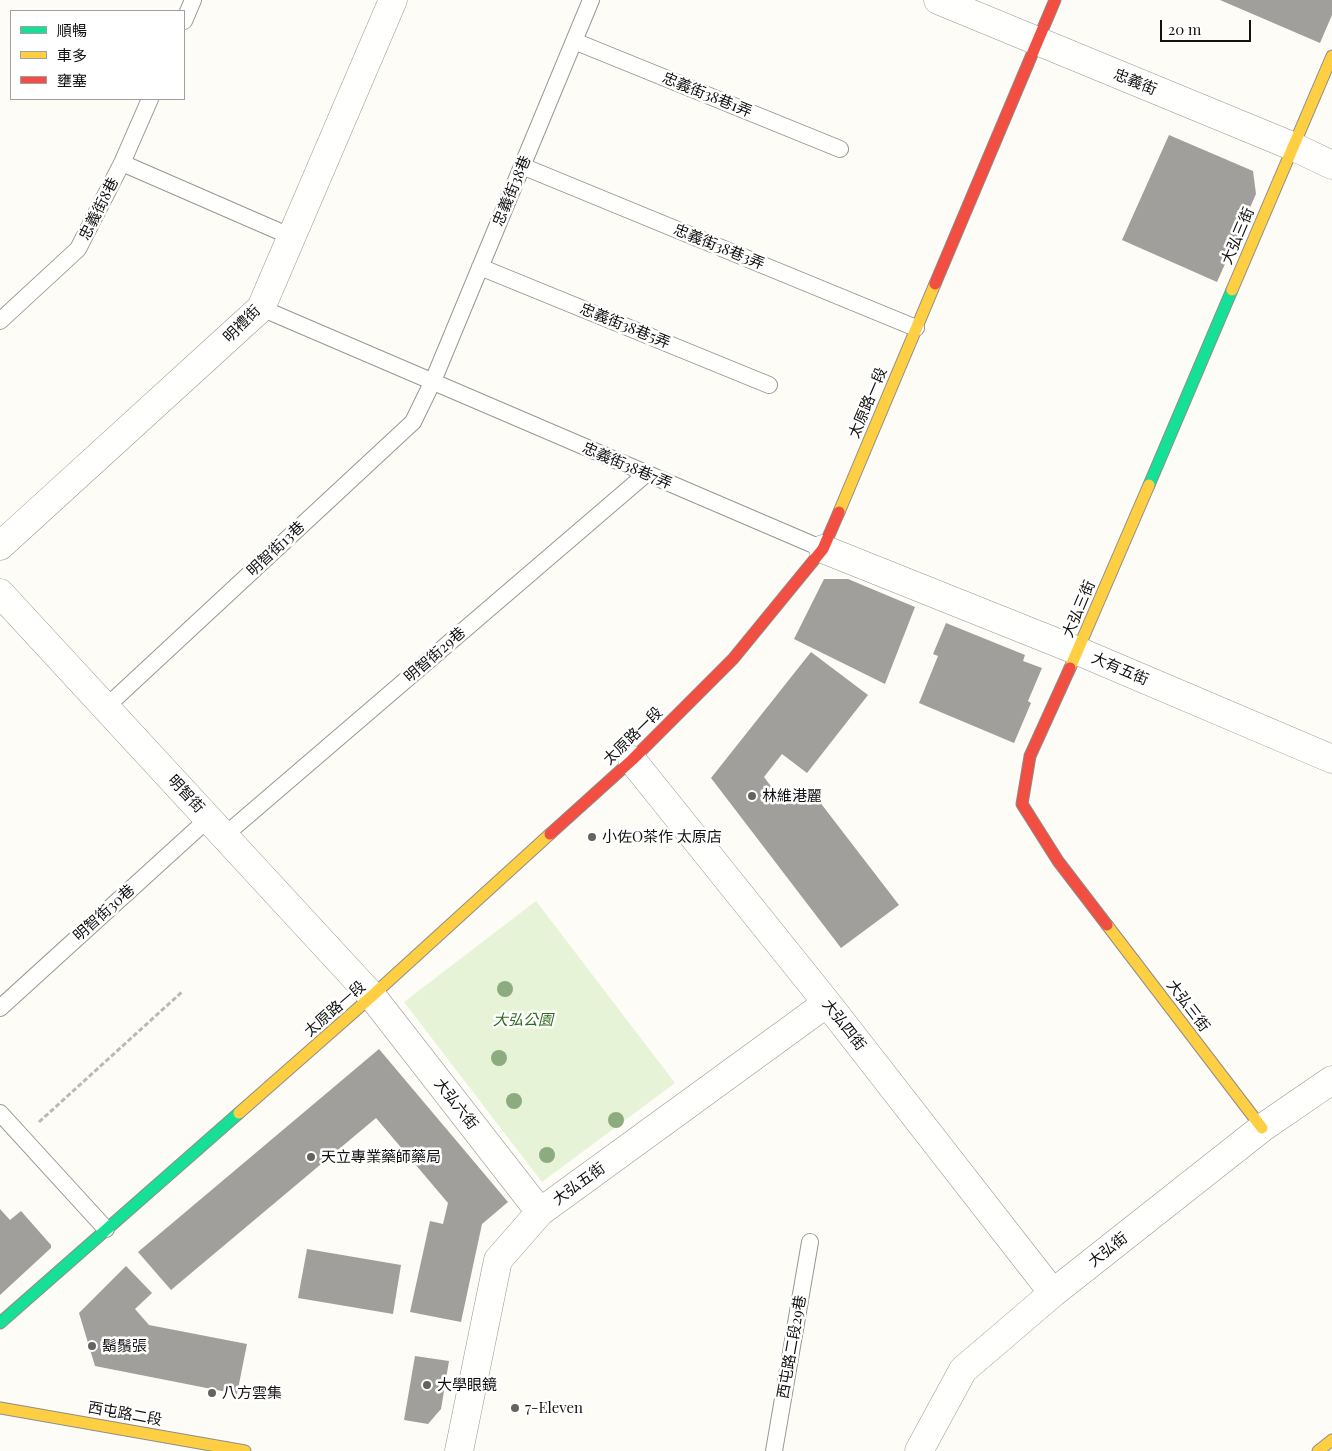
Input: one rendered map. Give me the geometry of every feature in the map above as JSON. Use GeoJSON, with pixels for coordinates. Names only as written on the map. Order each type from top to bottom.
{"type":"FeatureCollection","features":[{"type":"Feature","properties":{"kind":"street","name":"明禮街"},"geometry":{"type":"LineString","coordinates":[[0,546],[261,308],[393,0]]}},
{"type":"Feature","properties":{"kind":"street","name":"忠義街"},"geometry":{"type":"LineString","coordinates":[[938,0],[1292,146],[1332,165]]}},
{"type":"Feature","properties":{"kind":"street","name":"太原路一段"},"geometry":{"type":"LineString","coordinates":[[0,1323],[372,996],[632,760],[733,659],[823,549],[1055,0]]}},
{"type":"Feature","properties":{"kind":"street","name":"大弘三街"},"geometry":{"type":"LineString","coordinates":[[1262,1128],[1058,861],[1022,804],[1030,756],[1078,650],[1332,56]]}},
{"type":"Feature","properties":{"kind":"street","name":"大有五街"},"geometry":{"type":"LineString","coordinates":[[823,549],[1078,650],[1332,759]]}},
{"type":"Feature","properties":{"kind":"street","name":"明智街"},"geometry":{"type":"LineString","coordinates":[[0,593],[372,996]]}},
{"type":"Feature","properties":{"kind":"street","name":"大弘四街"},"geometry":{"type":"LineString","coordinates":[[632,760],[827,1003],[1053,1293]]}},
{"type":"Feature","properties":{"kind":"street","name":"大弘六街"},"geometry":{"type":"LineString","coordinates":[[372,996],[540,1212]]}},
{"type":"Feature","properties":{"kind":"street","name":"大弘五街"},"geometry":{"type":"LineString","coordinates":[[459,1451],[498,1260],[540,1212],[827,1003]]}},
{"type":"Feature","properties":{"kind":"street","name":"大弘街"},"geometry":{"type":"LineString","coordinates":[[919,1451],[963,1370],[1053,1293],[1262,1128],[1332,1080]]}},
{"type":"Feature","properties":{"kind":"street","name":"西屯路二段"},"geometry":{"type":"LineString","coordinates":[[0,1408],[196,1446],[245,1451]]}},
{"type":"Feature","properties":{"kind":"street"},"geometry":{"type":"LineString","coordinates":[[1318,1451],[1332,1440]]}},
{"type":"Feature","properties":{"kind":"lane"},"geometry":{"type":"LineString","coordinates":[[185,19],[193,0]]}},
{"type":"Feature","properties":{"kind":"lane","name":"忠義街38巷"},"geometry":{"type":"LineString","coordinates":[[432,381],[591,0]]}},
{"type":"Feature","properties":{"kind":"lane","name":"忠義街38巷1弄"},"geometry":{"type":"LineString","coordinates":[[574,41],[840,148]]}},
{"type":"Feature","properties":{"kind":"lane","name":"忠義街8巷"},"geometry":{"type":"LineString","coordinates":[[0,321],[78,249],[122,163],[150,100]]}},
{"type":"Feature","properties":{"kind":"lane"},"geometry":{"type":"LineString","coordinates":[[122,163],[292,237]]}},
{"type":"Feature","properties":{"kind":"lane","name":"忠義街38巷3弄"},"geometry":{"type":"LineString","coordinates":[[522,166],[916,328]]}},
{"type":"Feature","properties":{"kind":"lane","name":"忠義街38巷5弄"},"geometry":{"type":"LineString","coordinates":[[480,267],[769,384]]}},
{"type":"Feature","properties":{"kind":"lane","name":"忠義街38巷7弄"},"geometry":{"type":"LineString","coordinates":[[261,308],[823,549]]}},
{"type":"Feature","properties":{"kind":"lane","name":"明智街13巷"},"geometry":{"type":"LineString","coordinates":[[106,707],[413,422],[432,381]]}},
{"type":"Feature","properties":{"kind":"lane","name":"明智街29巷"},"geometry":{"type":"LineString","coordinates":[[217,827],[646,474]]}},
{"type":"Feature","properties":{"kind":"lane","name":"明智街30巷"},"geometry":{"type":"LineString","coordinates":[[0,1008],[217,827]]}},
{"type":"Feature","properties":{"kind":"lane"},"geometry":{"type":"LineString","coordinates":[[0,1113],[106,1229]]}},
{"type":"Feature","properties":{"kind":"lane","name":"西屯路二段29巷"},"geometry":{"type":"LineString","coordinates":[[774,1451],[810,1242]]}},
{"type":"Feature","properties":{"kind":"path"},"geometry":{"type":"LineString","coordinates":[[22,1137],[183,991]]}},
{"type":"Feature","properties":{"kind":"green space","name":"大弘公園"},"geometry":{"type":"Polygon","coordinates":[[[536,901],[675,1083],[542,1182],[404,1002],[536,901]]]}},
{"type":"Feature","properties":{"kind":"building"},"geometry":{"type":"Polygon","coordinates":[[[1220,0],[1332,0],[1332,15],[1320,43],[1220,0]]]}},
{"type":"Feature","properties":{"kind":"building"},"geometry":{"type":"Polygon","coordinates":[[[1169,135],[1253,171],[1256,194],[1217,282],[1122,240],[1169,135]]]}},
{"type":"Feature","properties":{"kind":"building"},"geometry":{"type":"Polygon","coordinates":[[[824,579],[848,579],[915,607],[885,684],[794,639],[824,579]]]}},
{"type":"Feature","properties":{"kind":"building"},"geometry":{"type":"Polygon","coordinates":[[[946,623],[1025,655],[1023,661],[1042,668],[1028,701],[1031,703],[1014,743],[919,703],[938,656],[933,654],[946,623]]]}},
{"type":"Feature","properties":{"kind":"building","name":"林維港麗"},"geometry":{"type":"Polygon","coordinates":[[[811,652],[868,695],[807,773],[782,754],[764,777],[785,805],[809,788],[899,905],[841,948],[711,778],[811,652]]]}},
{"type":"Feature","properties":{"kind":"building"},"geometry":{"type":"Polygon","coordinates":[[[379,1049],[508,1202],[482,1224],[461,1322],[410,1312],[430,1221],[443,1224],[448,1203],[376,1118],[171,1290],[138,1252],[379,1049]]]}},
{"type":"Feature","properties":{"kind":"building"},"geometry":{"type":"Polygon","coordinates":[[[0,1209],[10,1220],[21,1211],[51,1245],[51,1248],[0,1295],[0,1209]]]}},
{"type":"Feature","properties":{"kind":"building"},"geometry":{"type":"Polygon","coordinates":[[[307,1249],[401,1265],[393,1314],[298,1298],[307,1249]]]}},
{"type":"Feature","properties":{"kind":"building"},"geometry":{"type":"Polygon","coordinates":[[[126,1266],[152,1293],[135,1309],[149,1325],[247,1344],[237,1394],[95,1366],[79,1313],[126,1266]]]}},
{"type":"Feature","properties":{"kind":"building","name":"大學眼鏡"},"geometry":{"type":"Polygon","coordinates":[[[415,1356],[449,1361],[441,1409],[428,1424],[404,1420],[415,1356]]]}},
{"type":"Feature","properties":{"kind":"traffic: fast"},"geometry":{"type":"LineString","coordinates":[[1149,485],[1232,290]]}},
{"type":"Feature","properties":{"kind":"traffic: fast"},"geometry":{"type":"LineString","coordinates":[[0,1323],[239,1113]]}},
{"type":"Feature","properties":{"kind":"traffic: slow"},"geometry":{"type":"LineString","coordinates":[[1232,290],[1332,56]]}},
{"type":"Feature","properties":{"kind":"traffic: slow"},"geometry":{"type":"LineString","coordinates":[[839,512],[935,284]]}},
{"type":"Feature","properties":{"kind":"traffic: slow"},"geometry":{"type":"LineString","coordinates":[[1070,668],[1149,485]]}},
{"type":"Feature","properties":{"kind":"traffic: slow"},"geometry":{"type":"LineString","coordinates":[[239,1113],[372,996],[550,834]]}},
{"type":"Feature","properties":{"kind":"traffic: slow"},"geometry":{"type":"LineString","coordinates":[[1107,925],[1262,1128]]}},
{"type":"Feature","properties":{"kind":"traffic: slow"},"geometry":{"type":"LineString","coordinates":[[0,1408],[245,1451]]}},
{"type":"Feature","properties":{"kind":"traffic: slow"},"geometry":{"type":"LineString","coordinates":[[1318,1451],[1332,1440]]}},
{"type":"Feature","properties":{"kind":"traffic: jam"},"geometry":{"type":"LineString","coordinates":[[935,284],[1055,0]]}},
{"type":"Feature","properties":{"kind":"traffic: jam"},"geometry":{"type":"LineString","coordinates":[[550,834],[632,760],[733,659],[823,549],[839,512]]}},
{"type":"Feature","properties":{"kind":"traffic: jam"},"geometry":{"type":"LineString","coordinates":[[1070,668],[1030,756],[1022,804],[1058,861],[1107,925]]}},
{"type":"Feature","properties":{"kind":"place","name":"林維港麗"},"geometry":{"type":"Point","coordinates":[752,796]}},
{"type":"Feature","properties":{"kind":"place","name":"小佐O茶作 太原店"},"geometry":{"type":"Point","coordinates":[592,837]}},
{"type":"Feature","properties":{"kind":"place","name":"天立專業藥師藥局"},"geometry":{"type":"Point","coordinates":[311,1157]}},
{"type":"Feature","properties":{"kind":"place","name":"鬍鬚張"},"geometry":{"type":"Point","coordinates":[92,1346]}},
{"type":"Feature","properties":{"kind":"place","name":"大學眼鏡"},"geometry":{"type":"Point","coordinates":[427,1385]}},
{"type":"Feature","properties":{"kind":"place","name":"八方雲集"},"geometry":{"type":"Point","coordinates":[212,1393]}},
{"type":"Feature","properties":{"kind":"place","name":"7-Eleven"},"geometry":{"type":"Point","coordinates":[515,1408]}}]}
